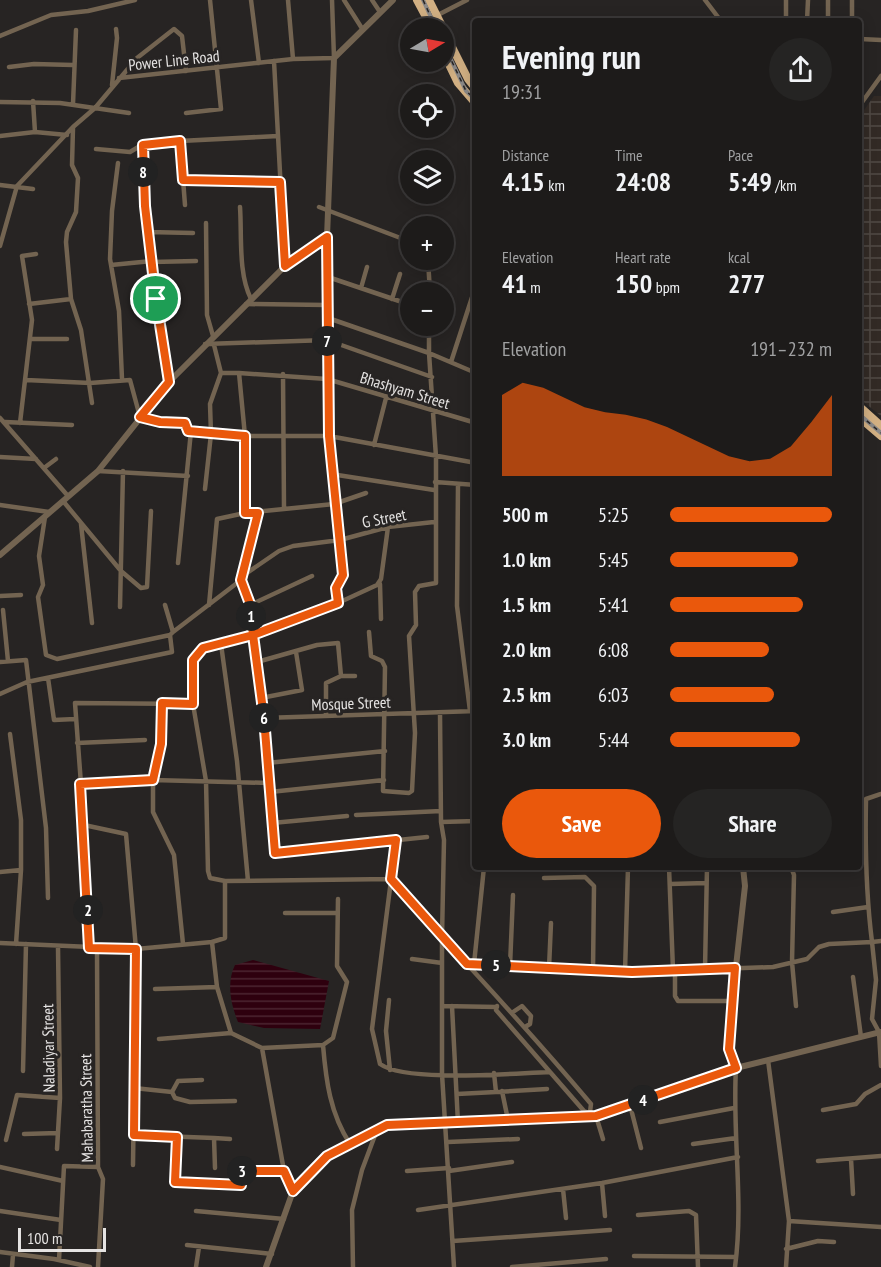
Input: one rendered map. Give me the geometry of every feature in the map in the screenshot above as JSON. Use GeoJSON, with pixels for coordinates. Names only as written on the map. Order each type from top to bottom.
{"type":"FeatureCollection","features":[{"type":"Feature","properties":{"kind":"highway"},"geometry":{"type":"LineString","coordinates":[[417,0],[427,18]]}},
{"type":"Feature","properties":{"kind":"highway"},"geometry":{"type":"LineString","coordinates":[[429,0],[437,16]]}},
{"type":"Feature","properties":{"kind":"highway"},"geometry":{"type":"LineString","coordinates":[[454,52],[472,84]]}},
{"type":"Feature","properties":{"kind":"highway"},"geometry":{"type":"LineString","coordinates":[[453,72],[458,83],[472,99]]}},
{"type":"Feature","properties":{"kind":"highway"},"geometry":{"type":"LineString","coordinates":[[862,409],[881,426]]}},
{"type":"Feature","properties":{"kind":"highway"},"geometry":{"type":"LineString","coordinates":[[862,420],[881,436]]}},
{"type":"Feature","properties":{"kind":"street"},"geometry":{"type":"LineString","coordinates":[[0,36],[51,15],[88,11],[135,0]]}},
{"type":"Feature","properties":{"kind":"street"},"geometry":{"type":"LineString","coordinates":[[186,113],[221,109],[210,0]]}},
{"type":"Feature","properties":{"kind":"street"},"geometry":{"type":"LineString","coordinates":[[251,0],[259,63]]}},
{"type":"Feature","properties":{"kind":"street"},"geometry":{"type":"LineString","coordinates":[[288,0],[293,59]]}},
{"type":"Feature","properties":{"kind":"street"},"geometry":{"type":"LineString","coordinates":[[332,0],[334,58],[326,305],[331,474],[343,575],[336,588],[338,603]]}},
{"type":"Feature","properties":{"kind":"street"},"geometry":{"type":"LineString","coordinates":[[344,0],[363,30]]}},
{"type":"Feature","properties":{"kind":"street"},"geometry":{"type":"LineString","coordinates":[[372,0],[380,12]]}},
{"type":"Feature","properties":{"kind":"street"},"geometry":{"type":"LineString","coordinates":[[334,58],[393,0]]}},
{"type":"Feature","properties":{"kind":"street"},"geometry":{"type":"LineString","coordinates":[[432,18],[467,0]]}},
{"type":"Feature","properties":{"kind":"street"},"geometry":{"type":"LineString","coordinates":[[705,0],[719,18]]}},
{"type":"Feature","properties":{"kind":"street"},"geometry":{"type":"LineString","coordinates":[[786,0],[786,18]]}},
{"type":"Feature","properties":{"kind":"street"},"geometry":{"type":"LineString","coordinates":[[807,18],[808,0]]}},
{"type":"Feature","properties":{"kind":"street"},"geometry":{"type":"LineString","coordinates":[[828,0],[828,18]]}},
{"type":"Feature","properties":{"kind":"street"},"geometry":{"type":"LineString","coordinates":[[852,0],[852,18]]}},
{"type":"Feature","properties":{"kind":"street"},"geometry":{"type":"LineString","coordinates":[[112,85],[116,29]]}},
{"type":"Feature","properties":{"kind":"street"},"geometry":{"type":"LineString","coordinates":[[119,78],[137,58],[174,29],[182,36],[186,71]]}},
{"type":"Feature","properties":{"kind":"street"},"geometry":{"type":"LineString","coordinates":[[73,104],[76,30]]}},
{"type":"Feature","properties":{"kind":"street"},"geometry":{"type":"LineString","coordinates":[[862,39],[881,40]]}},
{"type":"Feature","properties":{"kind":"street","name":"Power Line Road"},"geometry":{"type":"LineString","coordinates":[[0,246],[17,186],[73,127],[95,108],[119,78],[293,59],[334,58]]}},
{"type":"Feature","properties":{"kind":"street"},"geometry":{"type":"LineString","coordinates":[[274,61],[285,266]]}},
{"type":"Feature","properties":{"kind":"street"},"geometry":{"type":"LineString","coordinates":[[9,67],[34,64],[73,65]]}},
{"type":"Feature","properties":{"kind":"street"},"geometry":{"type":"LineString","coordinates":[[862,102],[880,80]]}},
{"type":"Feature","properties":{"kind":"street"},"geometry":{"type":"LineString","coordinates":[[33,101],[35,132]]}},
{"type":"Feature","properties":{"kind":"street"},"geometry":{"type":"LineString","coordinates":[[0,102],[33,101],[73,104],[129,113]]}},
{"type":"Feature","properties":{"kind":"street"},"geometry":{"type":"LineString","coordinates":[[73,127],[72,165],[78,178],[76,212],[66,237],[71,299],[81,330],[92,403]]}},
{"type":"Feature","properties":{"kind":"street"},"geometry":{"type":"LineString","coordinates":[[0,136],[35,132],[67,135]]}},
{"type":"Feature","properties":{"kind":"street"},"geometry":{"type":"LineString","coordinates":[[96,149],[132,152],[143,145],[278,136]]}},
{"type":"Feature","properties":{"kind":"street"},"geometry":{"type":"LineString","coordinates":[[180,141],[185,205]]}},
{"type":"Feature","properties":{"kind":"street"},"geometry":{"type":"LineString","coordinates":[[143,145],[148,232],[169,382]]}},
{"type":"Feature","properties":{"kind":"street"},"geometry":{"type":"LineString","coordinates":[[118,163],[112,211],[111,265],[119,311],[122,379]]}},
{"type":"Feature","properties":{"kind":"street"},"geometry":{"type":"LineString","coordinates":[[183,180],[280,182]]}},
{"type":"Feature","properties":{"kind":"street"},"geometry":{"type":"LineString","coordinates":[[0,185],[33,189]]}},
{"type":"Feature","properties":{"kind":"street"},"geometry":{"type":"LineString","coordinates":[[240,207],[247,291],[251,299]]}},
{"type":"Feature","properties":{"kind":"street"},"geometry":{"type":"LineString","coordinates":[[319,207],[400,238]]}},
{"type":"Feature","properties":{"kind":"street"},"geometry":{"type":"LineString","coordinates":[[206,223],[207,315],[213,336]]}},
{"type":"Feature","properties":{"kind":"street"},"geometry":{"type":"LineString","coordinates":[[148,232],[193,233]]}},
{"type":"Feature","properties":{"kind":"street"},"geometry":{"type":"LineString","coordinates":[[0,555],[98,471],[126,439],[140,417],[169,382],[251,299],[285,266],[327,237]]}},
{"type":"Feature","properties":{"kind":"street"},"geometry":{"type":"LineString","coordinates":[[20,423],[32,320],[22,256],[36,254]]}},
{"type":"Feature","properties":{"kind":"street"},"geometry":{"type":"LineString","coordinates":[[111,265],[152,261],[196,261]]}},
{"type":"Feature","properties":{"kind":"street"},"geometry":{"type":"LineString","coordinates":[[361,288],[367,267]]}},
{"type":"Feature","properties":{"kind":"street"},"geometry":{"type":"LineString","coordinates":[[392,298],[400,274]]}},
{"type":"Feature","properties":{"kind":"street"},"geometry":{"type":"LineString","coordinates":[[328,277],[400,301]]}},
{"type":"Feature","properties":{"kind":"street"},"geometry":{"type":"LineString","coordinates":[[451,362],[472,297]]}},
{"type":"Feature","properties":{"kind":"street"},"geometry":{"type":"LineString","coordinates":[[29,304],[71,299]]}},
{"type":"Feature","properties":{"kind":"street"},"geometry":{"type":"LineString","coordinates":[[246,304],[326,305]]}},
{"type":"Feature","properties":{"kind":"street"},"geometry":{"type":"LineString","coordinates":[[328,318],[429,352],[472,371]]}},
{"type":"Feature","properties":{"kind":"street"},"geometry":{"type":"LineString","coordinates":[[369,632],[371,656],[382,661],[385,667],[385,792],[409,793],[412,791],[414,714],[410,636],[416,625],[416,588],[436,583],[434,490],[436,458],[429,336]]}},
{"type":"Feature","properties":{"kind":"street"},"geometry":{"type":"LineString","coordinates":[[31,339],[67,339]]}},
{"type":"Feature","properties":{"kind":"street"},"geometry":{"type":"LineString","coordinates":[[205,344],[327,340],[432,377]]}},
{"type":"Feature","properties":{"kind":"street"},"geometry":{"type":"LineString","coordinates":[[205,489],[211,396],[221,373],[214,345]]}},
{"type":"Feature","properties":{"kind":"street","name":"Bhashyam Street"},"geometry":{"type":"LineString","coordinates":[[221,373],[283,374],[327,379],[472,422]]}},
{"type":"Feature","properties":{"kind":"street"},"geometry":{"type":"LineString","coordinates":[[239,373],[245,436],[245,513]]}},
{"type":"Feature","properties":{"kind":"street"},"geometry":{"type":"LineString","coordinates":[[283,374],[284,509]]}},
{"type":"Feature","properties":{"kind":"street"},"geometry":{"type":"LineString","coordinates":[[26,380],[90,383],[130,380],[140,417]]}},
{"type":"Feature","properties":{"kind":"street"},"geometry":{"type":"LineString","coordinates":[[374,445],[386,398]]}},
{"type":"Feature","properties":{"kind":"street"},"geometry":{"type":"LineString","coordinates":[[140,417],[160,422],[185,423],[190,432],[188,476],[178,563]]}},
{"type":"Feature","properties":{"kind":"street"},"geometry":{"type":"LineString","coordinates":[[1,419],[20,423],[72,425]]}},
{"type":"Feature","properties":{"kind":"street"},"geometry":{"type":"LineString","coordinates":[[1,419],[44,468],[81,523],[121,571],[141,588],[147,587],[152,511]]}},
{"type":"Feature","properties":{"kind":"street"},"geometry":{"type":"LineString","coordinates":[[190,432],[245,436],[329,436],[436,458],[472,462]]}},
{"type":"Feature","properties":{"kind":"street"},"geometry":{"type":"LineString","coordinates":[[0,457],[36,459]]}},
{"type":"Feature","properties":{"kind":"street"},"geometry":{"type":"LineString","coordinates":[[44,468],[56,459]]}},
{"type":"Feature","properties":{"kind":"street"},"geometry":{"type":"LineString","coordinates":[[98,471],[188,476]]}},
{"type":"Feature","properties":{"kind":"street"},"geometry":{"type":"LineString","coordinates":[[120,608],[123,471]]}},
{"type":"Feature","properties":{"kind":"street"},"geometry":{"type":"LineString","coordinates":[[331,474],[434,490]]}},
{"type":"Feature","properties":{"kind":"street"},"geometry":{"type":"LineString","coordinates":[[435,482],[472,485]]}},
{"type":"Feature","properties":{"kind":"street"},"geometry":{"type":"LineString","coordinates":[[458,484],[457,606],[472,704]]}},
{"type":"Feature","properties":{"kind":"street"},"geometry":{"type":"LineString","coordinates":[[209,605],[217,519],[245,513],[334,504],[366,493]]}},
{"type":"Feature","properties":{"kind":"street"},"geometry":{"type":"LineString","coordinates":[[0,505],[47,514]]}},
{"type":"Feature","properties":{"kind":"street"},"geometry":{"type":"LineString","coordinates":[[258,513],[242,578],[250,604],[264,718],[275,853],[427,837]]}},
{"type":"Feature","properties":{"kind":"street"},"geometry":{"type":"LineString","coordinates":[[47,514],[39,556],[43,585],[38,597],[46,655],[57,659],[172,633]]}},
{"type":"Feature","properties":{"kind":"street","name":"G Street"},"geometry":{"type":"LineString","coordinates":[[172,633],[279,551],[313,542],[339,540],[388,527],[434,522]]}},
{"type":"Feature","properties":{"kind":"street"},"geometry":{"type":"LineString","coordinates":[[81,523],[92,623]]}},
{"type":"Feature","properties":{"kind":"street"},"geometry":{"type":"LineString","coordinates":[[381,619],[380,584],[388,527]]}},
{"type":"Feature","properties":{"kind":"street"},"geometry":{"type":"LineString","coordinates":[[250,604],[312,576]]}},
{"type":"Feature","properties":{"kind":"street"},"geometry":{"type":"LineString","coordinates":[[380,584],[338,603],[253,635],[203,648],[193,660],[193,704],[206,781],[210,878],[225,881],[391,879],[513,1012],[591,1104],[603,1139]]}},
{"type":"Feature","properties":{"kind":"street"},"geometry":{"type":"LineString","coordinates":[[0,596],[21,595]]}},
{"type":"Feature","properties":{"kind":"street"},"geometry":{"type":"LineString","coordinates":[[0,694],[27,682],[172,652],[172,633],[165,605]]}},
{"type":"Feature","properties":{"kind":"street"},"geometry":{"type":"LineString","coordinates":[[3,610],[8,661]]}},
{"type":"Feature","properties":{"kind":"street"},"geometry":{"type":"LineString","coordinates":[[257,662],[337,642],[341,676]]}},
{"type":"Feature","properties":{"kind":"street"},"geometry":{"type":"LineString","coordinates":[[221,645],[239,784],[248,881]]}},
{"type":"Feature","properties":{"kind":"street"},"geometry":{"type":"LineString","coordinates":[[261,698],[302,690],[296,652]]}},
{"type":"Feature","properties":{"kind":"street"},"geometry":{"type":"LineString","coordinates":[[0,662],[26,660],[46,828],[48,898]]}},
{"type":"Feature","properties":{"kind":"street"},"geometry":{"type":"LineString","coordinates":[[326,716],[326,683],[341,676],[355,676]]}},
{"type":"Feature","properties":{"kind":"street"},"geometry":{"type":"LineString","coordinates":[[48,678],[54,720],[75,719]]}},
{"type":"Feature","properties":{"kind":"street"},"geometry":{"type":"LineString","coordinates":[[89,948],[84,825],[75,703],[193,704]]}},
{"type":"Feature","properties":{"kind":"street"},"geometry":{"type":"LineString","coordinates":[[162,703],[161,744],[153,780],[154,818],[174,855],[183,944]]}},
{"type":"Feature","properties":{"kind":"street","name":"Mosque Street"},"geometry":{"type":"LineString","coordinates":[[264,718],[472,711]]}},
{"type":"Feature","properties":{"kind":"street"},"geometry":{"type":"LineString","coordinates":[[440,713],[441,822],[444,840],[442,1074],[447,1123],[454,1267]]}},
{"type":"Feature","properties":{"kind":"street"},"geometry":{"type":"LineString","coordinates":[[10,734],[21,820],[21,870],[16,944]]}},
{"type":"Feature","properties":{"kind":"street"},"geometry":{"type":"LineString","coordinates":[[77,743],[145,740]]}},
{"type":"Feature","properties":{"kind":"street"},"geometry":{"type":"LineString","coordinates":[[267,763],[385,751]]}},
{"type":"Feature","properties":{"kind":"street"},"geometry":{"type":"LineString","coordinates":[[80,784],[153,780],[269,783]]}},
{"type":"Feature","properties":{"kind":"street"},"geometry":{"type":"LineString","coordinates":[[270,792],[384,780]]}},
{"type":"Feature","properties":{"kind":"street"},"geometry":{"type":"LineString","coordinates":[[862,800],[881,794]]}},
{"type":"Feature","properties":{"kind":"street"},"geometry":{"type":"LineString","coordinates":[[867,799],[868,907],[876,980],[872,1019],[880,1032],[881,1066]]}},
{"type":"Feature","properties":{"kind":"street"},"geometry":{"type":"LineString","coordinates":[[356,815],[441,811]]}},
{"type":"Feature","properties":{"kind":"street"},"geometry":{"type":"LineString","coordinates":[[272,823],[347,816]]}},
{"type":"Feature","properties":{"kind":"street"},"geometry":{"type":"LineString","coordinates":[[441,822],[472,820]]}},
{"type":"Feature","properties":{"kind":"street"},"geometry":{"type":"LineString","coordinates":[[84,825],[126,834],[136,949],[133,1165]]}},
{"type":"Feature","properties":{"kind":"street"},"geometry":{"type":"LineString","coordinates":[[396,840],[372,1029],[380,1064],[390,1070],[442,1074],[550,1072]]}},
{"type":"Feature","properties":{"kind":"street"},"geometry":{"type":"LineString","coordinates":[[0,872],[21,870]]}},
{"type":"Feature","properties":{"kind":"street"},"geometry":{"type":"LineString","coordinates":[[474,964],[484,870]]}},
{"type":"Feature","properties":{"kind":"street"},"geometry":{"type":"LineString","coordinates":[[625,972],[628,870]]}},
{"type":"Feature","properties":{"kind":"street"},"geometry":{"type":"LineString","coordinates":[[669,870],[675,996],[678,1001],[732,1001]]}},
{"type":"Feature","properties":{"kind":"street"},"geometry":{"type":"LineString","coordinates":[[705,969],[707,870]]}},
{"type":"Feature","properties":{"kind":"street"},"geometry":{"type":"LineString","coordinates":[[735,1267],[738,1157],[734,1108],[736,1068],[729,1049],[735,968],[745,886],[743,870]]}},
{"type":"Feature","properties":{"kind":"street"},"geometry":{"type":"LineString","coordinates":[[792,870],[794,875],[792,962],[796,1006]]}},
{"type":"Feature","properties":{"kind":"street"},"geometry":{"type":"LineString","coordinates":[[544,878],[585,877],[594,886],[593,970]]}},
{"type":"Feature","properties":{"kind":"street"},"geometry":{"type":"LineString","coordinates":[[0,942],[58,947],[136,949],[212,942],[225,938],[225,881]]}},
{"type":"Feature","properties":{"kind":"street"},"geometry":{"type":"LineString","coordinates":[[670,884],[706,883]]}},
{"type":"Feature","properties":{"kind":"street"},"geometry":{"type":"LineString","coordinates":[[510,966],[513,895]]}},
{"type":"Feature","properties":{"kind":"street"},"geometry":{"type":"LineString","coordinates":[[159,1039],[231,1033],[262,1048],[322,1045],[333,1038],[347,982],[337,966],[338,899]]}},
{"type":"Feature","properties":{"kind":"street"},"geometry":{"type":"LineString","coordinates":[[833,912],[868,907]]}},
{"type":"Feature","properties":{"kind":"street"},"geometry":{"type":"LineString","coordinates":[[285,913],[337,913]]}},
{"type":"Feature","properties":{"kind":"street"},"geometry":{"type":"LineString","coordinates":[[549,968],[551,923]]}},
{"type":"Feature","properties":{"kind":"street"},"geometry":{"type":"LineString","coordinates":[[467,964],[625,972],[773,967],[807,959],[819,947],[829,944],[881,941]]}},
{"type":"Feature","properties":{"kind":"street"},"geometry":{"type":"LineString","coordinates":[[212,942],[217,987],[231,1033]]}},
{"type":"Feature","properties":{"kind":"street"},"geometry":{"type":"LineString","coordinates":[[23,1071],[26,944]]}},
{"type":"Feature","properties":{"kind":"street","name":"Naladiyar Street"},"geometry":{"type":"LineString","coordinates":[[57,1149],[60,1098],[58,947]]}},
{"type":"Feature","properties":{"kind":"street","name":"Mahabaratha Street"},"geometry":{"type":"LineString","coordinates":[[97,948],[98,1167],[103,1179],[98,1267]]}},
{"type":"Feature","properties":{"kind":"street"},"geometry":{"type":"LineString","coordinates":[[412,959],[442,963]]}},
{"type":"Feature","properties":{"kind":"street"},"geometry":{"type":"LineString","coordinates":[[854,977],[861,1037]]}},
{"type":"Feature","properties":{"kind":"street"},"geometry":{"type":"LineString","coordinates":[[155,989],[217,987]]}},
{"type":"Feature","properties":{"kind":"street"},"geometry":{"type":"LineString","coordinates":[[389,1000],[386,1031],[390,1070]]}},
{"type":"Feature","properties":{"kind":"street"},"geometry":{"type":"LineString","coordinates":[[442,1006],[496,1007],[503,1003]]}},
{"type":"Feature","properties":{"kind":"street"},"geometry":{"type":"LineString","coordinates":[[452,1006],[459,1123]]}},
{"type":"Feature","properties":{"kind":"street"},"geometry":{"type":"LineString","coordinates":[[513,1012],[522,1006],[531,1016],[530,1024],[525,1027]]}},
{"type":"Feature","properties":{"kind":"street"},"geometry":{"type":"LineString","coordinates":[[496,1007],[496,1010],[561,1086],[584,1111],[593,1114]]}},
{"type":"Feature","properties":{"kind":"street"},"geometry":{"type":"LineString","coordinates":[[266,1267],[293,1191],[327,1156],[387,1125],[459,1123],[593,1114],[630,1105],[736,1068],[880,1032]]}},
{"type":"Feature","properties":{"kind":"street"},"geometry":{"type":"LineString","coordinates":[[322,1045],[330,1102],[339,1127],[350,1144]]}},
{"type":"Feature","properties":{"kind":"street"},"geometry":{"type":"LineString","coordinates":[[262,1048],[284,1171],[293,1191]]}},
{"type":"Feature","properties":{"kind":"street"},"geometry":{"type":"LineString","coordinates":[[768,1060],[789,1221],[786,1267]]}},
{"type":"Feature","properties":{"kind":"street"},"geometry":{"type":"LineString","coordinates":[[494,1073],[496,1092]]}},
{"type":"Feature","properties":{"kind":"street"},"geometry":{"type":"LineString","coordinates":[[561,1086],[568,1078]]}},
{"type":"Feature","properties":{"kind":"street"},"geometry":{"type":"LineString","coordinates":[[172,1092],[178,1081],[202,1080]]}},
{"type":"Feature","properties":{"kind":"street"},"geometry":{"type":"LineString","coordinates":[[823,1110],[856,1104],[865,1094],[881,1085]]}},
{"type":"Feature","properties":{"kind":"street"},"geometry":{"type":"LineString","coordinates":[[134,1088],[172,1092]]}},
{"type":"Feature","properties":{"kind":"street"},"geometry":{"type":"LineString","coordinates":[[457,1094],[547,1089]]}},
{"type":"Feature","properties":{"kind":"street"},"geometry":{"type":"LineString","coordinates":[[502,1091],[508,1120]]}},
{"type":"Feature","properties":{"kind":"street"},"geometry":{"type":"LineString","coordinates":[[172,1092],[176,1098],[190,1102],[235,1101]]}},
{"type":"Feature","properties":{"kind":"street"},"geometry":{"type":"LineString","coordinates":[[6,1140],[17,1095],[60,1098]]}},
{"type":"Feature","properties":{"kind":"street"},"geometry":{"type":"LineString","coordinates":[[630,1105],[641,1148]]}},
{"type":"Feature","properties":{"kind":"street"},"geometry":{"type":"LineString","coordinates":[[660,1122],[734,1108]]}},
{"type":"Feature","properties":{"kind":"street"},"geometry":{"type":"LineString","coordinates":[[353,1267],[352,1210],[362,1170],[377,1130]]}},
{"type":"Feature","properties":{"kind":"street"},"geometry":{"type":"LineString","coordinates":[[24,1134],[58,1133]]}},
{"type":"Feature","properties":{"kind":"street"},"geometry":{"type":"LineString","coordinates":[[134,1135],[230,1139]]}},
{"type":"Feature","properties":{"kind":"street"},"geometry":{"type":"LineString","coordinates":[[177,1137],[175,1182],[241,1185],[242,1171],[284,1171]]}},
{"type":"Feature","properties":{"kind":"street"},"geometry":{"type":"LineString","coordinates":[[214,1138],[215,1168]]}},
{"type":"Feature","properties":{"kind":"street"},"geometry":{"type":"LineString","coordinates":[[693,1144],[736,1138]]}},
{"type":"Feature","properties":{"kind":"street"},"geometry":{"type":"LineString","coordinates":[[448,1142],[518,1139]]}},
{"type":"Feature","properties":{"kind":"street"},"geometry":{"type":"LineString","coordinates":[[818,1161],[881,1156]]}},
{"type":"Feature","properties":{"kind":"street"},"geometry":{"type":"LineString","coordinates":[[418,1210],[602,1184],[738,1157]]}},
{"type":"Feature","properties":{"kind":"street"},"geometry":{"type":"LineString","coordinates":[[851,1159],[853,1194]]}},
{"type":"Feature","properties":{"kind":"street"},"geometry":{"type":"LineString","coordinates":[[407,1170],[449,1169],[512,1162]]}},
{"type":"Feature","properties":{"kind":"street"},"geometry":{"type":"LineString","coordinates":[[54,1267],[61,1220],[64,1166],[98,1167]]}},
{"type":"Feature","properties":{"kind":"street"},"geometry":{"type":"LineString","coordinates":[[0,1167],[63,1181]]}},
{"type":"Feature","properties":{"kind":"street"},"geometry":{"type":"LineString","coordinates":[[602,1184],[605,1216]]}},
{"type":"Feature","properties":{"kind":"street"},"geometry":{"type":"LineString","coordinates":[[563,1189],[566,1218]]}},
{"type":"Feature","properties":{"kind":"street"},"geometry":{"type":"LineString","coordinates":[[0,1211],[61,1220]]}},
{"type":"Feature","properties":{"kind":"street"},"geometry":{"type":"LineString","coordinates":[[196,1211],[284,1219]]}},
{"type":"Feature","properties":{"kind":"street"},"geometry":{"type":"LineString","coordinates":[[638,1215],[692,1212],[698,1218],[698,1267]]}},
{"type":"Feature","properties":{"kind":"street"},"geometry":{"type":"LineString","coordinates":[[789,1221],[881,1227]]}},
{"type":"Feature","properties":{"kind":"street"},"geometry":{"type":"LineString","coordinates":[[453,1241],[610,1230]]}},
{"type":"Feature","properties":{"kind":"street"},"geometry":{"type":"LineString","coordinates":[[786,1249],[818,1241],[834,1242]]}},
{"type":"Feature","properties":{"kind":"street"},"geometry":{"type":"LineString","coordinates":[[187,1245],[272,1254]]}},
{"type":"Feature","properties":{"kind":"street"},"geometry":{"type":"LineString","coordinates":[[196,1267],[199,1247]]}},
{"type":"Feature","properties":{"kind":"street"},"geometry":{"type":"LineString","coordinates":[[0,1252],[56,1259],[90,1267]]}},
{"type":"Feature","properties":{"kind":"street"},"geometry":{"type":"LineString","coordinates":[[12,1267],[13,1255]]}},
{"type":"Feature","properties":{"kind":"street"},"geometry":{"type":"LineString","coordinates":[[634,1256],[736,1257]]}},
{"type":"Feature","properties":{"kind":"street"},"geometry":{"type":"LineString","coordinates":[[512,1267],[606,1259]]}},
{"type":"Feature","properties":{"kind":"shaded area"},"geometry":{"type":"Polygon","coordinates":[[[874,96],[881,96],[881,416],[862,401],[862,113],[874,96]]]}},
{"type":"Feature","properties":{"kind":"shaded area"},"geometry":{"type":"Polygon","coordinates":[[[253,960],[329,981],[320,1029],[264,1028],[238,1022],[230,994],[232,972],[235,965],[253,960]]]}},
{"type":"Feature","properties":{"kind":"railway"},"geometry":{"type":"LineString","coordinates":[[423,0],[431,18]]}},
{"type":"Feature","properties":{"kind":"railway"},"geometry":{"type":"LineString","coordinates":[[454,66],[466,91],[472,96]]}},
{"type":"Feature","properties":{"kind":"railway"},"geometry":{"type":"LineString","coordinates":[[862,417],[881,433]]}},
{"type":"Feature","properties":{"kind":"route"},"geometry":{"type":"LineString","coordinates":[[156,299],[145,206],[143,145],[180,141],[183,180],[280,182],[285,266],[327,237],[329,436],[334,504],[343,575],[336,588],[338,603],[253,635],[264,718],[275,853],[396,840],[391,879],[467,964],[632,972],[735,968],[729,1049],[736,1068],[596,1116],[387,1125],[327,1156],[293,1191],[284,1171],[242,1171],[241,1185],[218,1186],[175,1182],[177,1137],[134,1135],[136,949],[89,948],[80,784],[153,780],[161,744],[162,703],[193,704],[193,660],[203,648],[253,635],[250,604],[241,580],[258,513],[245,513],[245,436],[188,431],[185,423],[160,422],[140,417],[169,382],[156,299]]}}]}
